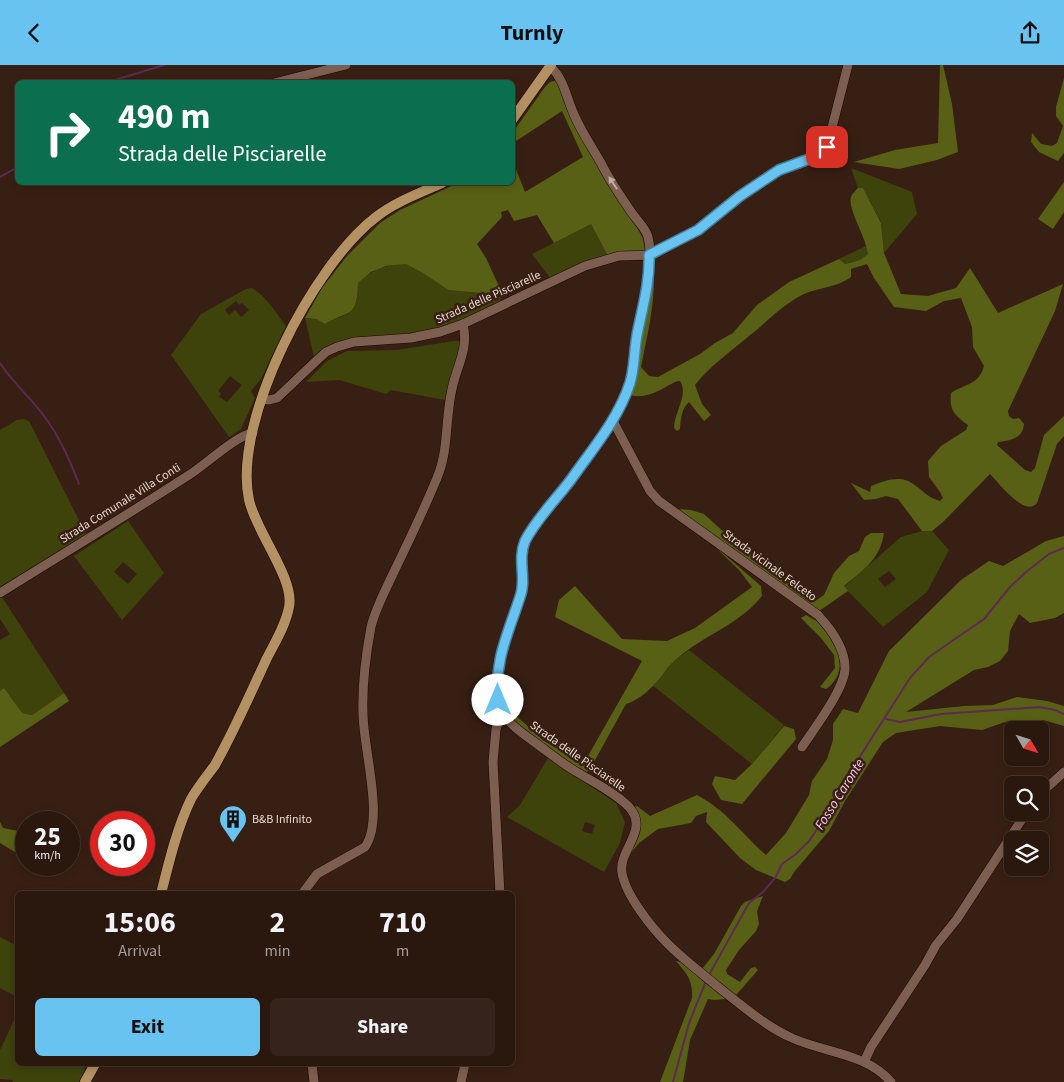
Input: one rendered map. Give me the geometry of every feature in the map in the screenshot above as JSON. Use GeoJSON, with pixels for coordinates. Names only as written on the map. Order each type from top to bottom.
{"type":"FeatureCollection","features":[{"type":"Feature","properties":{"kind":"main road"},"geometry":{"type":"LineString","coordinates":[[515,116],[551,66]]}},
{"type":"Feature","properties":{"kind":"main road"},"geometry":{"type":"LineString","coordinates":[[162,891],[188,805],[226,744],[276,641],[289,609],[288,586],[256,522],[248,498],[247,470],[253,433],[262,399],[278,358],[318,282],[342,250],[376,217],[395,205],[438,185]]}},
{"type":"Feature","properties":{"kind":"main road"},"geometry":{"type":"LineString","coordinates":[[85,1082],[94,1066]]}},
{"type":"Feature","properties":{"kind":"street"},"geometry":{"type":"LineString","coordinates":[[286,80],[346,65]]}},
{"type":"Feature","properties":{"kind":"street","name":"Strada delle Pisciarelle"},"geometry":{"type":"LineString","coordinates":[[262,399],[270,400],[277,398],[320,358],[337,347],[354,342],[411,338],[440,332],[464,324],[585,266],[619,256],[649,255],[698,230],[740,196],[779,170],[823,154],[827,147],[848,65]]}},
{"type":"Feature","properties":{"kind":"street"},"geometry":{"type":"LineString","coordinates":[[500,891],[493,762],[496,729],[502,711],[498,700],[497,686],[504,639],[522,593],[522,555],[525,543],[543,514],[573,477],[613,421],[630,383],[635,342],[648,278],[648,236],[610,179],[578,121],[560,76],[551,66]]}},
{"type":"Feature","properties":{"kind":"street"},"geometry":{"type":"LineString","coordinates":[[304,891],[317,874],[364,847],[372,831],[373,803],[362,713],[367,649],[372,624],[381,601],[438,477],[447,438],[451,393],[466,342],[464,324]]}},
{"type":"Feature","properties":{"kind":"street","name":"Strada vicinale Felceto"},"geometry":{"type":"LineString","coordinates":[[613,421],[650,491],[659,501],[818,615],[837,639],[845,671],[829,706],[802,747]]}},
{"type":"Feature","properties":{"kind":"street","name":"Strada Comunale Villa Conti"},"geometry":{"type":"LineString","coordinates":[[0,593],[178,482],[239,439],[253,433]]}},
{"type":"Feature","properties":{"kind":"street","name":"Strada delle Pisciarelle"},"geometry":{"type":"LineString","coordinates":[[502,711],[508,720],[527,737],[563,763],[617,797],[630,809],[637,825],[636,833],[622,862],[624,881],[632,898],[668,944],[723,991],[788,1037],[864,1062],[875,1067],[886,1080]]}},
{"type":"Feature","properties":{"kind":"street"},"geometry":{"type":"LineString","coordinates":[[1049,786],[1064,772]]}},
{"type":"Feature","properties":{"kind":"street"},"geometry":{"type":"LineString","coordinates":[[864,1062],[871,1047],[936,945],[957,919],[1021,821]]}},
{"type":"Feature","properties":{"kind":"street"},"geometry":{"type":"LineString","coordinates":[[312,1066],[314,1082]]}},
{"type":"Feature","properties":{"kind":"street"},"geometry":{"type":"LineString","coordinates":[[461,1082],[465,1066]]}},
{"type":"Feature","properties":{"kind":"green space"},"geometry":{"type":"Polygon","coordinates":[[[940,65],[943,65],[952,104],[958,152],[937,160],[899,169],[854,162],[895,150],[938,143],[940,65]]]}},
{"type":"Feature","properties":{"kind":"green space"},"geometry":{"type":"Polygon","coordinates":[[[1064,78],[1064,153],[1058,161],[1039,152],[1031,142],[1032,133],[1041,144],[1052,146],[1057,143],[1063,126],[1056,116],[1056,107],[1064,78]]]}},
{"type":"Feature","properties":{"kind":"green space"},"geometry":{"type":"Polygon","coordinates":[[[557,80],[570,116],[607,183],[637,227],[643,239],[645,251],[608,256],[591,224],[554,243],[537,215],[514,221],[508,210],[501,212],[502,217],[477,244],[486,258],[503,295],[448,290],[406,264],[386,266],[371,272],[358,283],[356,302],[354,308],[350,311],[325,324],[316,319],[305,318],[322,288],[347,256],[380,223],[400,210],[454,185],[515,185],[515,167],[525,192],[583,157],[562,111],[515,142],[515,129],[550,82],[557,80]]]}},
{"type":"Feature","properties":{"kind":"green space"},"geometry":{"type":"Polygon","coordinates":[[[851,168],[912,192],[917,214],[884,253],[881,222],[863,188],[858,188],[851,168]]]}},
{"type":"Feature","properties":{"kind":"green space"},"geometry":{"type":"Polygon","coordinates":[[[1064,182],[1064,212],[1053,229],[1038,219],[1064,182]]]}},
{"type":"Feature","properties":{"kind":"green space"},"geometry":{"type":"Polygon","coordinates":[[[858,188],[863,188],[881,223],[884,253],[901,294],[928,296],[956,288],[970,268],[998,313],[1063,284],[1055,311],[1008,411],[1009,416],[1013,419],[1019,418],[1024,424],[1023,429],[1015,438],[998,442],[997,445],[1025,470],[1031,472],[1035,468],[1044,435],[1064,416],[1064,436],[1057,444],[1037,503],[1032,506],[1019,503],[990,474],[943,522],[932,531],[922,531],[898,499],[886,496],[864,500],[851,483],[870,492],[871,486],[894,479],[905,480],[940,501],[943,498],[929,477],[928,461],[941,446],[966,430],[968,425],[956,415],[952,408],[951,393],[975,381],[984,366],[973,347],[972,327],[961,298],[944,301],[926,311],[894,307],[874,278],[867,264],[851,269],[851,277],[846,281],[796,298],[720,359],[695,385],[702,404],[711,415],[704,421],[689,402],[683,411],[680,429],[677,431],[674,428],[683,392],[680,381],[648,395],[632,396],[627,394],[653,261],[653,301],[641,367],[649,376],[658,377],[733,333],[757,305],[789,282],[839,259],[845,264],[860,260],[868,254],[851,202],[852,196],[858,188]]]}},
{"type":"Feature","properties":{"kind":"green space"},"geometry":{"type":"Polygon","coordinates":[[[591,224],[608,256],[551,279],[532,254],[591,224]]]}},
{"type":"Feature","properties":{"kind":"green space"},"geometry":{"type":"Polygon","coordinates":[[[868,245],[868,254],[860,260],[844,264],[839,259],[868,245]]]}},
{"type":"Feature","properties":{"kind":"green space"},"geometry":{"type":"Polygon","coordinates":[[[406,264],[448,290],[503,295],[498,304],[443,329],[402,335],[358,337],[331,345],[314,357],[305,318],[316,319],[325,324],[351,312],[356,303],[358,283],[380,268],[406,264]]]}},
{"type":"Feature","properties":{"kind":"green space"},"geometry":{"type":"Polygon","coordinates":[[[252,288],[262,296],[286,326],[261,379],[251,391],[255,398],[241,429],[229,437],[171,355],[201,314],[246,289],[252,288]],[[236,301],[225,310],[229,315],[235,310],[241,317],[249,310],[242,303],[239,305],[236,301]],[[230,376],[218,391],[221,393],[219,397],[227,402],[242,385],[230,376]]]}},
{"type":"Feature","properties":{"kind":"green space"},"geometry":{"type":"Polygon","coordinates":[[[459,341],[461,346],[445,400],[391,390],[386,394],[339,380],[306,382],[327,361],[347,351],[397,350],[459,341]]]}},
{"type":"Feature","properties":{"kind":"green space"},"geometry":{"type":"Polygon","coordinates":[[[24,419],[29,421],[86,534],[0,587],[0,430],[17,420],[24,419]]]}},
{"type":"Feature","properties":{"kind":"green space"},"geometry":{"type":"Polygon","coordinates":[[[677,509],[691,510],[704,514],[738,545],[753,549],[770,561],[815,601],[824,595],[834,573],[849,556],[859,551],[865,537],[871,533],[884,533],[879,550],[870,564],[844,586],[848,591],[819,611],[677,509]]]}},
{"type":"Feature","properties":{"kind":"green space"},"geometry":{"type":"Polygon","coordinates":[[[128,521],[164,573],[122,620],[74,556],[128,521]],[[123,562],[114,572],[128,584],[137,574],[123,562]]]}},
{"type":"Feature","properties":{"kind":"green space"},"geometry":{"type":"Polygon","coordinates":[[[922,531],[932,531],[949,550],[927,592],[883,627],[844,587],[901,537],[922,531]],[[889,571],[878,579],[885,587],[896,579],[889,571]]]}},
{"type":"Feature","properties":{"kind":"green space"},"geometry":{"type":"Polygon","coordinates":[[[1064,536],[1064,613],[1055,618],[1030,623],[1019,614],[1010,631],[1008,651],[1000,661],[988,667],[974,670],[906,712],[993,705],[1017,697],[1047,701],[1064,706],[1064,726],[1043,720],[1004,721],[982,730],[940,726],[896,733],[883,742],[845,801],[829,831],[790,879],[785,882],[756,870],[740,858],[706,822],[707,812],[696,816],[691,823],[658,829],[639,843],[628,857],[639,828],[634,807],[637,806],[650,816],[697,795],[717,808],[766,855],[786,833],[809,795],[812,781],[827,759],[833,740],[833,724],[843,709],[858,713],[889,651],[961,580],[989,561],[1003,566],[1046,541],[1064,536]]]}},
{"type":"Feature","properties":{"kind":"green space"},"geometry":{"type":"Polygon","coordinates":[[[710,542],[761,586],[762,596],[752,607],[730,624],[694,645],[670,665],[649,690],[636,700],[626,704],[587,772],[540,743],[507,712],[503,704],[502,689],[511,711],[544,741],[584,763],[642,661],[555,617],[559,600],[575,586],[622,639],[667,641],[695,628],[752,587],[739,570],[710,542]]]}},
{"type":"Feature","properties":{"kind":"green space"},"geometry":{"type":"Polygon","coordinates":[[[2,597],[64,693],[32,715],[21,713],[4,689],[0,691],[0,640],[10,634],[0,619],[0,598],[2,597]]]}},
{"type":"Feature","properties":{"kind":"green space"},"geometry":{"type":"Polygon","coordinates":[[[806,615],[820,623],[826,630],[832,638],[839,656],[838,674],[834,682],[826,689],[820,687],[835,668],[834,655],[821,638],[801,618],[806,615]]]}},
{"type":"Feature","properties":{"kind":"green space"},"geometry":{"type":"Polygon","coordinates":[[[689,650],[784,725],[752,764],[652,685],[671,663],[689,650]]]}},
{"type":"Feature","properties":{"kind":"green space"},"geometry":{"type":"Polygon","coordinates":[[[4,688],[22,713],[32,715],[64,693],[69,701],[0,747],[0,691],[4,688]]]}},
{"type":"Feature","properties":{"kind":"green space"},"geometry":{"type":"Polygon","coordinates":[[[784,726],[794,729],[796,739],[742,804],[721,800],[712,784],[715,776],[735,780],[752,764],[784,726]]]}},
{"type":"Feature","properties":{"kind":"green space"},"geometry":{"type":"Polygon","coordinates":[[[548,758],[616,803],[625,822],[620,843],[604,872],[507,817],[520,805],[548,758]],[[585,822],[582,831],[592,834],[595,825],[585,822]]]}},
{"type":"Feature","properties":{"kind":"green space"},"geometry":{"type":"Polygon","coordinates":[[[0,822],[3,828],[15,830],[15,852],[0,843],[0,822]]]}},
{"type":"Feature","properties":{"kind":"green space"},"geometry":{"type":"Polygon","coordinates":[[[763,896],[757,911],[759,924],[756,931],[739,950],[726,970],[727,974],[740,982],[751,968],[755,967],[758,970],[736,995],[702,969],[714,954],[741,906],[745,902],[763,896]]]}},
{"type":"Feature","properties":{"kind":"green space"},"geometry":{"type":"Polygon","coordinates":[[[0,937],[15,945],[15,996],[0,988],[0,937]]]}},
{"type":"Feature","properties":{"kind":"green space"},"geometry":{"type":"Polygon","coordinates":[[[676,961],[680,962],[726,999],[708,999],[690,1040],[683,1082],[660,1082],[692,998],[688,978],[676,961]]]}},
{"type":"Feature","properties":{"kind":"green space"},"geometry":{"type":"Polygon","coordinates":[[[15,1018],[15,1066],[86,1066],[79,1082],[13,1082],[12,1080],[0,1079],[0,1050],[15,1018]]]}},
{"type":"Feature","properties":{"kind":"waterway"},"geometry":{"type":"LineString","coordinates":[[115,80],[164,65]]}},
{"type":"Feature","properties":{"kind":"waterway"},"geometry":{"type":"LineString","coordinates":[[0,177],[15,169]]}},
{"type":"Feature","properties":{"kind":"waterway"},"geometry":{"type":"LineString","coordinates":[[0,363],[50,424],[64,449],[79,484]]}},
{"type":"Feature","properties":{"kind":"waterway","name":"Fosso Caronte"},"geometry":{"type":"LineString","coordinates":[[709,975],[749,903],[763,892],[775,878],[782,864],[809,841],[828,813],[859,758],[910,678],[929,657],[984,619],[1010,587],[1026,572],[1049,554],[1064,548]]}},
{"type":"Feature","properties":{"kind":"waterway"},"geometry":{"type":"LineString","coordinates":[[886,719],[900,722],[941,714],[1039,707],[1064,714]]}},
{"type":"Feature","properties":{"kind":"waterway","name":"Fosso Caronte"},"geometry":{"type":"LineString","coordinates":[[673,1082],[689,1023],[706,981]]}},
{"type":"Feature","properties":{"kind":"place","name":"B&B Infinito"},"geometry":{"type":"Point","coordinates":[233,843]}},
{"type":"Feature","properties":{"kind":"route"},"geometry":{"type":"LineString","coordinates":[[498,700],[499,663],[504,639],[522,593],[521,567],[525,543],[543,514],[573,477],[613,421],[630,383],[635,342],[646,293],[649,255],[653,255],[672,243],[692,234],[740,196],[779,170],[823,154],[827,147]]}}]}
